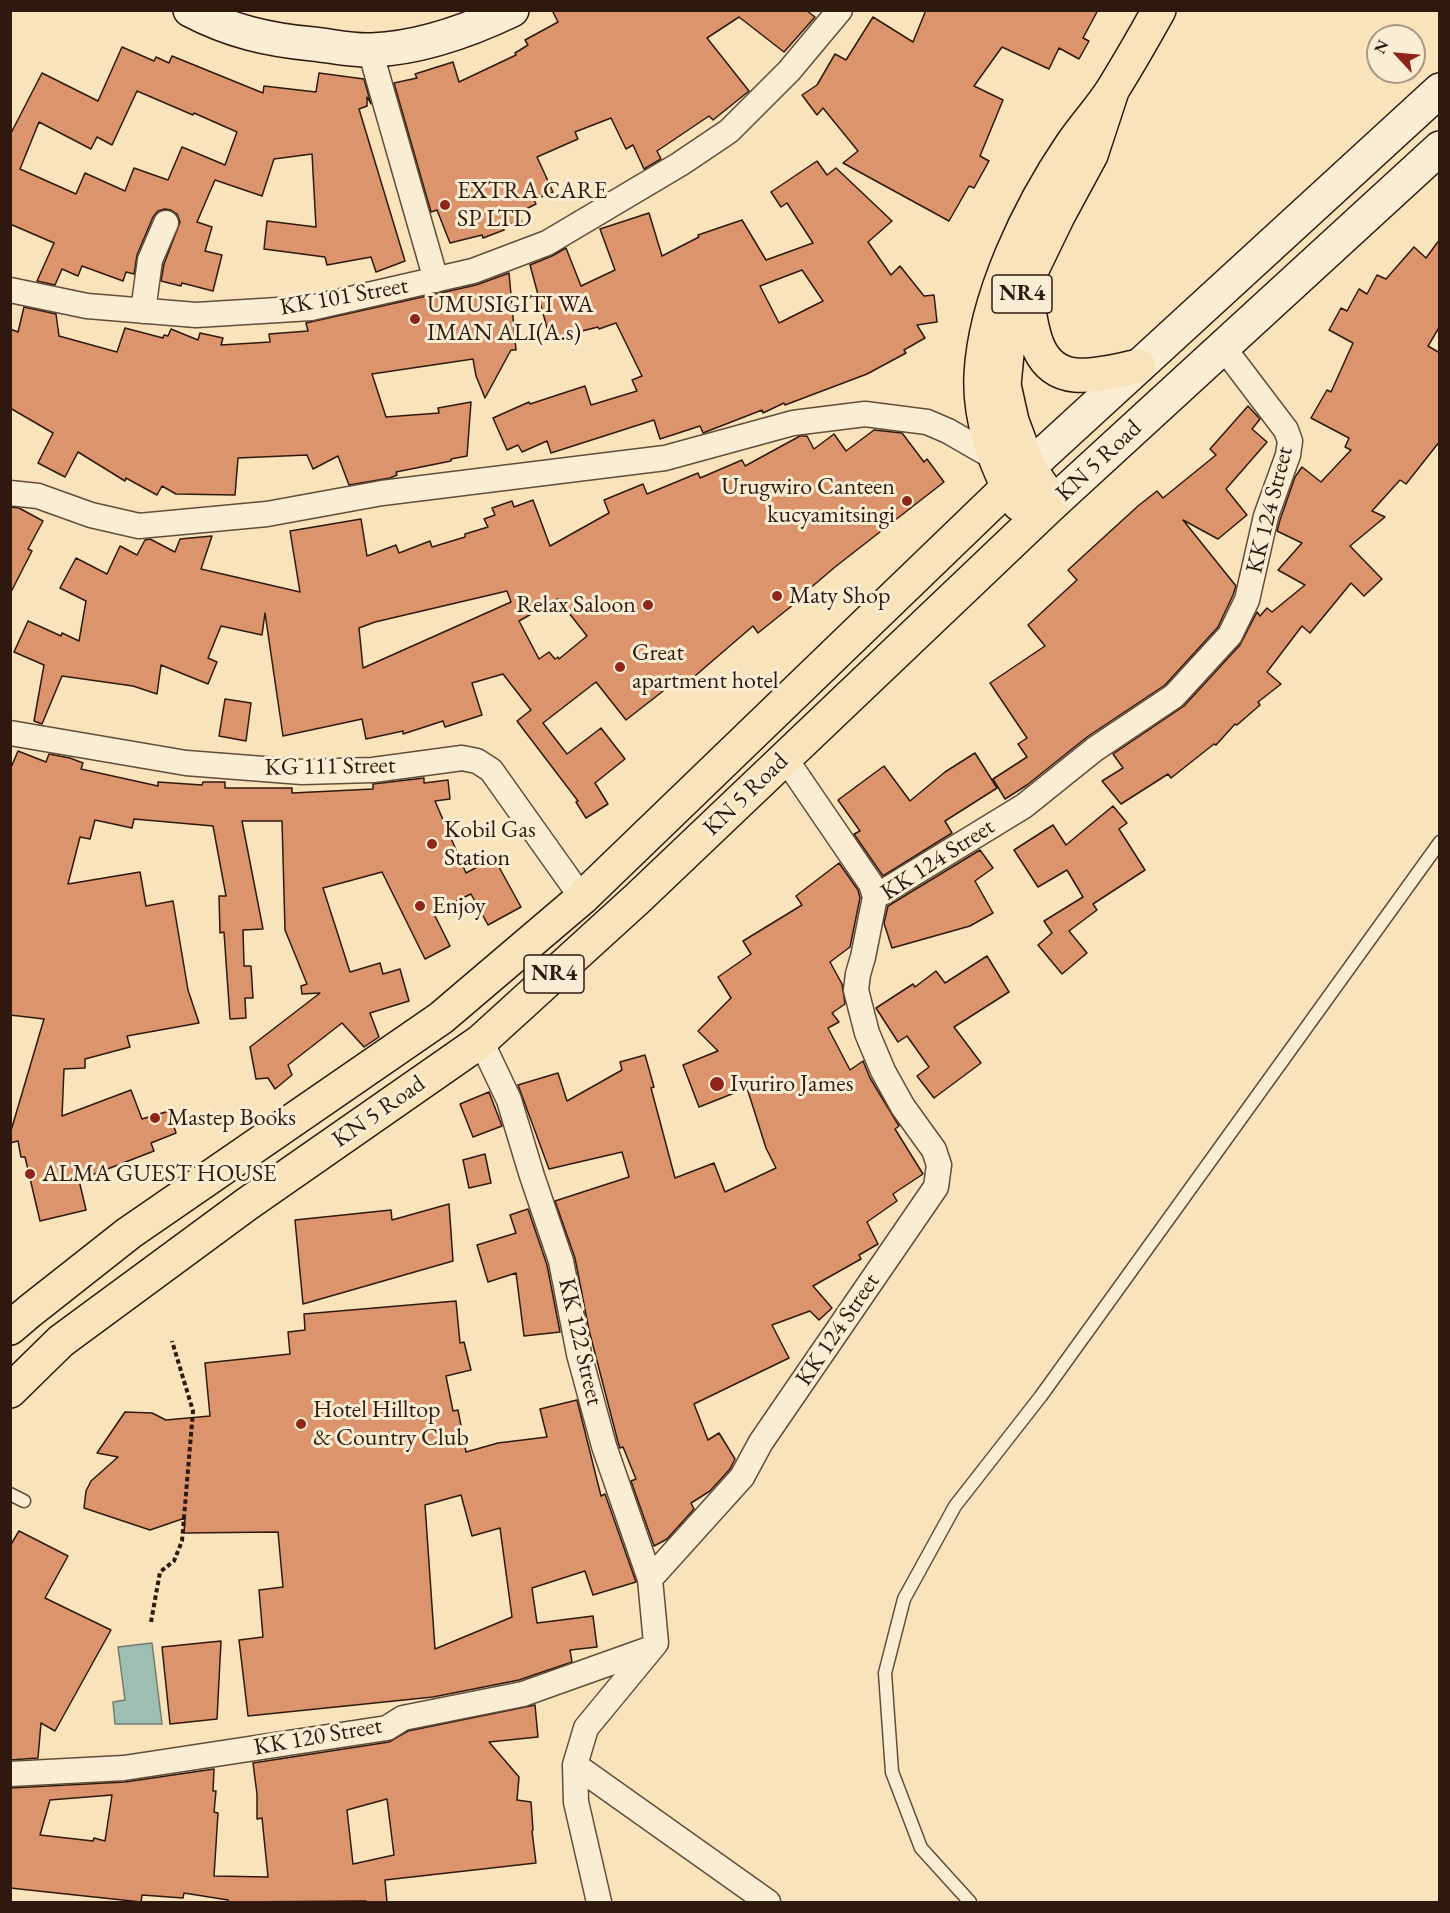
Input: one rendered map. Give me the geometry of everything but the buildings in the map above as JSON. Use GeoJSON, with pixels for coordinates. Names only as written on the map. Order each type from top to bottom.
{"type":"FeatureCollection","features":[{"type":"Feature","properties":{"kind":"highway","name":"NR4"},"geometry":{"type":"LineString","coordinates":[[1043,514],[1019,478],[995,458],[985,419],[981,378],[984,346],[999,289],[1042,194],[1072,145],[1112,91],[1159,10]]}},
{"type":"Feature","properties":{"kind":"highway","name":"NR4"},"geometry":{"type":"LineString","coordinates":[[1019,478],[1012,421],[1004,385],[1011,323],[1026,284],[1058,216],[1091,155],[1112,91]]}},
{"type":"Feature","properties":{"kind":"highway"},"geometry":{"type":"LineString","coordinates":[[1026,284],[1032,331],[1040,353],[1049,364],[1074,375],[1139,366]]}},
{"type":"Feature","properties":{"kind":"highway","name":"KN 5 Road"},"geometry":{"type":"LineString","coordinates":[[12,1322],[129,1233],[441,1018],[582,898],[1019,478]]}},
{"type":"Feature","properties":{"kind":"highway","name":"KN 5 Road"},"geometry":{"type":"LineString","coordinates":[[10,1391],[61,1341],[247,1204],[481,1041],[638,898],[1043,514]]}},
{"type":"Feature","properties":{"kind":"main road"},"geometry":{"type":"LineString","coordinates":[[190,10],[226,28],[282,42],[370,50],[425,43],[462,31],[512,10]]}},
{"type":"Feature","properties":{"kind":"main road","name":"KN 5 Road"},"geometry":{"type":"LineString","coordinates":[[1019,478],[1440,90]]}},
{"type":"Feature","properties":{"kind":"main road","name":"KN 5 Road"},"geometry":{"type":"LineString","coordinates":[[1043,514],[1440,148]]}},
{"type":"Feature","properties":{"kind":"street","name":"KK 101 Street"},"geometry":{"type":"LineString","coordinates":[[10,290],[87,306],[196,315],[311,308],[473,271],[547,243],[680,164],[729,130],[789,71],[840,10]]}},
{"type":"Feature","properties":{"kind":"street"},"geometry":{"type":"LineString","coordinates":[[370,50],[436,279]]}},
{"type":"Feature","properties":{"kind":"street"},"geometry":{"type":"LineString","coordinates":[[143,311],[150,260],[166,223]]}},
{"type":"Feature","properties":{"kind":"street","name":"KK 124 Street"},"geometry":{"type":"LineString","coordinates":[[650,1579],[742,1477],[761,1442],[936,1187],[939,1165],[934,1150],[903,1107],[884,1071],[867,1033],[856,990],[875,897],[1024,806],[1095,749],[1174,696],[1230,635],[1247,600],[1266,516],[1288,455],[1290,441],[1286,430],[1224,347]]}},
{"type":"Feature","properties":{"kind":"street"},"geometry":{"type":"LineString","coordinates":[[10,493],[38,496],[91,515],[139,525],[267,514],[382,493],[665,458],[793,423],[824,417],[865,414],[927,422],[948,431],[995,458]]}},
{"type":"Feature","properties":{"kind":"street","name":"KG 111 Street"},"geometry":{"type":"LineString","coordinates":[[10,733],[186,763],[302,772],[373,770],[462,758],[477,761],[491,770],[582,898]]}},
{"type":"Feature","properties":{"kind":"street"},"geometry":{"type":"LineString","coordinates":[[785,759],[871,884],[875,897]]}},
{"type":"Feature","properties":{"kind":"street","name":"KK 122 Street"},"geometry":{"type":"LineString","coordinates":[[481,1041],[509,1100],[561,1261],[579,1354],[604,1446],[650,1579],[656,1643],[652,1648]]}},
{"type":"Feature","properties":{"kind":"street"},"geometry":{"type":"LineString","coordinates":[[599,1902],[576,1802],[574,1765],[586,1728],[652,1648]]}},
{"type":"Feature","properties":{"kind":"street","name":"KK 120 Street"},"geometry":{"type":"LineString","coordinates":[[10,1774],[124,1768],[387,1728],[403,1718],[523,1694],[652,1648]]}},
{"type":"Feature","properties":{"kind":"street"},"geometry":{"type":"LineString","coordinates":[[574,1765],[768,1902]]}},
{"type":"Feature","properties":{"kind":"lane"},"geometry":{"type":"LineString","coordinates":[[970,1902],[921,1848],[892,1772],[885,1673],[904,1599],[955,1506],[1041,1396],[1440,842]]}},
{"type":"Feature","properties":{"kind":"lane"},"geometry":{"type":"LineString","coordinates":[[10,1494],[24,1501]]}},
{"type":"Feature","properties":{"kind":"path"},"geometry":{"type":"LineString","coordinates":[[151,1622],[160,1572],[174,1561],[182,1541],[193,1411],[172,1341]]}},
{"type":"Feature","properties":{"kind":"shaded area"},"geometry":{"type":"Polygon","coordinates":[[[152,1643],[162,1724],[115,1724],[113,1702],[125,1700],[118,1647],[152,1643]]]}},
{"type":"Feature","properties":{"kind":"place","name":"EXTRA CARE SP LTD"},"geometry":{"type":"Point","coordinates":[445,205]}},
{"type":"Feature","properties":{"kind":"place","name":"UMUSIGITI WA IMAN ALI(A.s)"},"geometry":{"type":"Point","coordinates":[415,319]}},
{"type":"Feature","properties":{"kind":"place","name":"Urugwiro Canteen kucyamitsingi"},"geometry":{"type":"Point","coordinates":[907,501]}},
{"type":"Feature","properties":{"kind":"place","name":"Maty Shop"},"geometry":{"type":"Point","coordinates":[777,596]}},
{"type":"Feature","properties":{"kind":"place","name":"Relax Saloon"},"geometry":{"type":"Point","coordinates":[648,605]}},
{"type":"Feature","properties":{"kind":"place","name":"Great apartment hotel"},"geometry":{"type":"Point","coordinates":[620,667]}},
{"type":"Feature","properties":{"kind":"place","name":"Kobil Gas Station"},"geometry":{"type":"Point","coordinates":[432,844]}},
{"type":"Feature","properties":{"kind":"place","name":"Enjoy"},"geometry":{"type":"Point","coordinates":[420,906]}},
{"type":"Feature","properties":{"kind":"place","name":"Ivuriro James"},"geometry":{"type":"Point","coordinates":[717,1084]}},
{"type":"Feature","properties":{"kind":"place","name":"Mastep Books"},"geometry":{"type":"Point","coordinates":[155,1118]}},
{"type":"Feature","properties":{"kind":"place","name":"ALMA GUEST HOUSE"},"geometry":{"type":"Point","coordinates":[30,1174]}},
{"type":"Feature","properties":{"kind":"place","name":"Hotel Hilltop & Country Club"},"geometry":{"type":"Point","coordinates":[301,1424]}}]}
